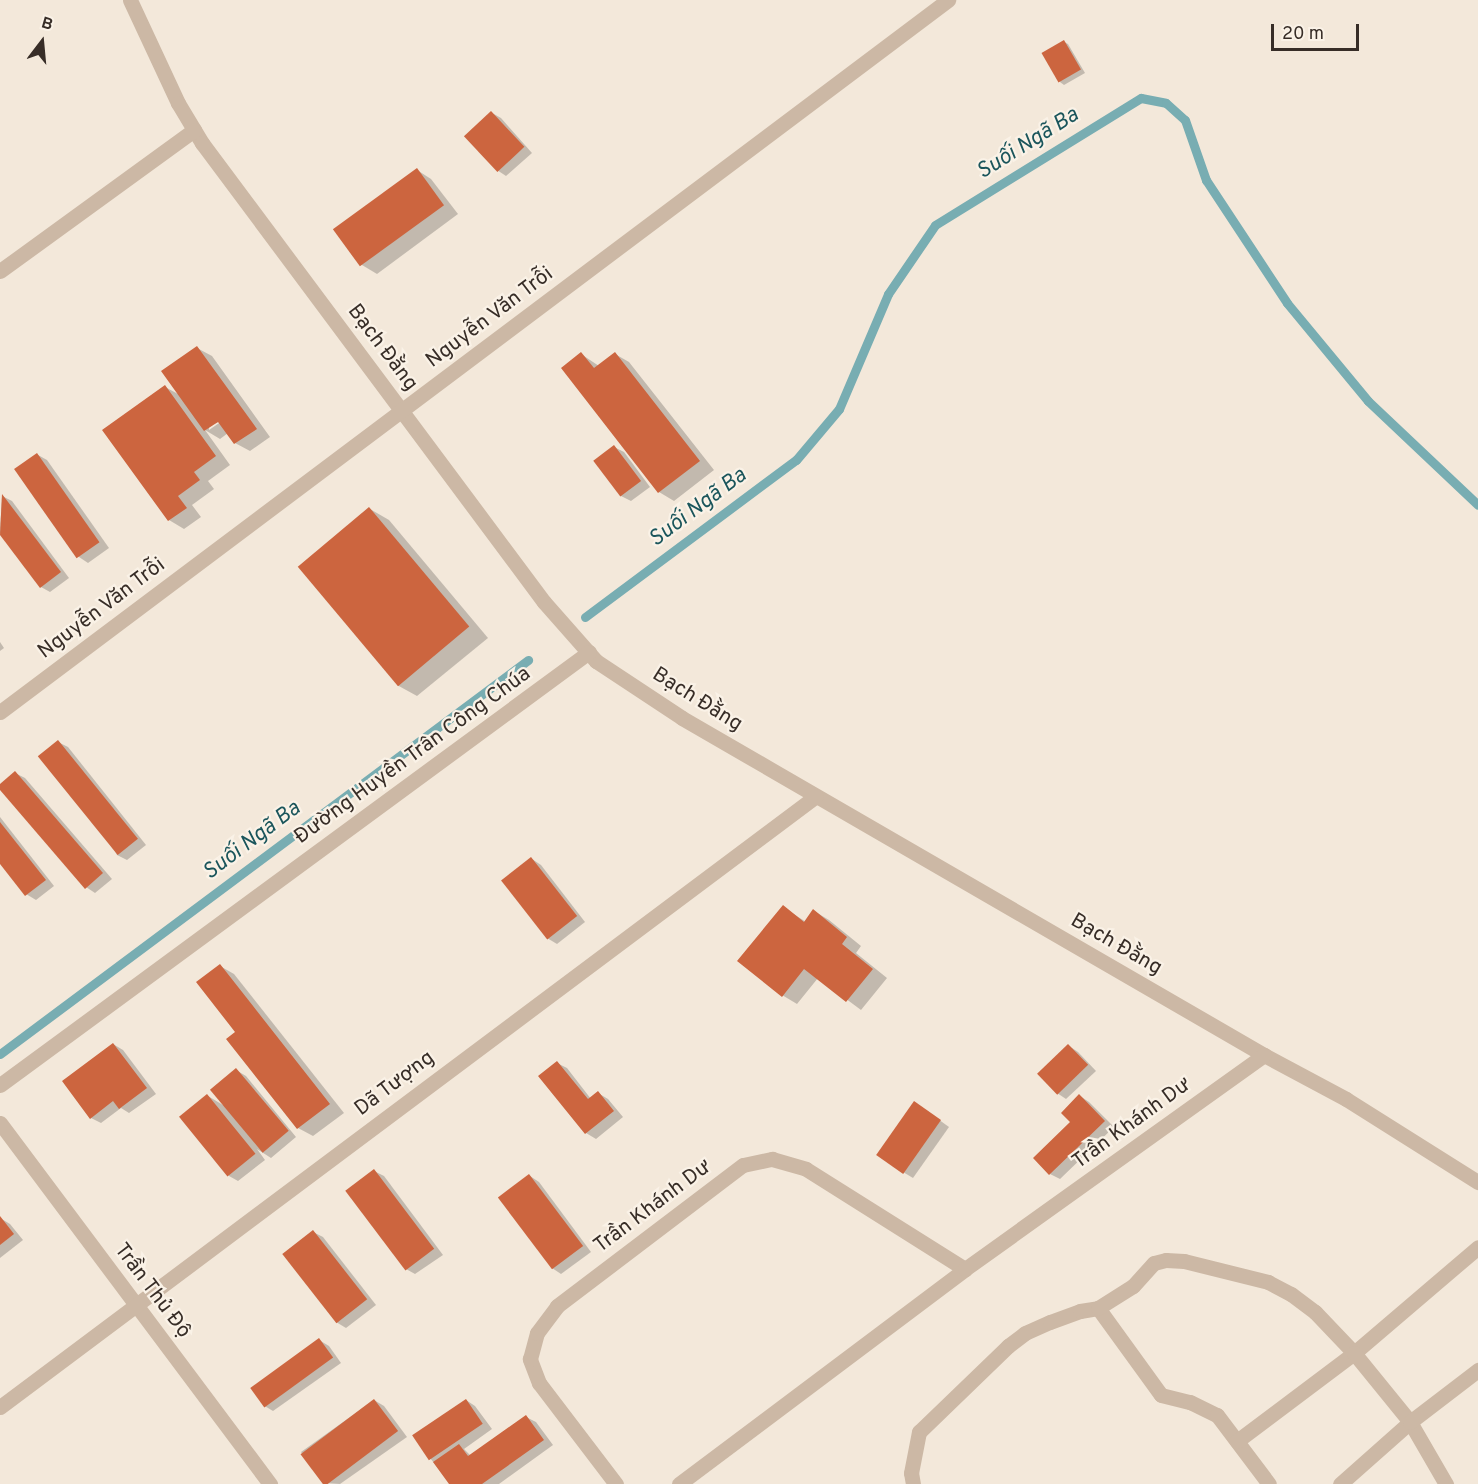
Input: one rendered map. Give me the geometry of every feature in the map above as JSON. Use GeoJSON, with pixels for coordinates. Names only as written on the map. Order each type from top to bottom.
{"type":"FeatureCollection","features":[{"type":"Feature","properties":{"kind":"street","name":"Bạch Đằng"},"geometry":{"type":"LineString","coordinates":[[130,0],[194,130],[544,602],[596,661],[682,718],[1264,1055],[1346,1099],[1478,1182]]}},
{"type":"Feature","properties":{"kind":"street","name":"Nguyễn Văn Trỗi"},"geometry":{"type":"LineString","coordinates":[[0,712],[948,0]]}},
{"type":"Feature","properties":{"kind":"street"},"geometry":{"type":"LineString","coordinates":[[0,271],[194,130]]}},
{"type":"Feature","properties":{"kind":"street","name":"Đường Huyền Trân Công Chúa"},"geometry":{"type":"LineString","coordinates":[[0,1085],[589,652]]}},
{"type":"Feature","properties":{"kind":"street","name":"Dã Tượng"},"geometry":{"type":"LineString","coordinates":[[0,1407],[816,796]]}},
{"type":"Feature","properties":{"kind":"street","name":"Trần Khánh Dư"},"geometry":{"type":"LineString","coordinates":[[679,1484],[965,1269],[1264,1055]]}},
{"type":"Feature","properties":{"kind":"street","name":"Trần Thủ Độ"},"geometry":{"type":"LineString","coordinates":[[0,1123],[270,1484]]}},
{"type":"Feature","properties":{"kind":"street","name":"Trần Khánh Dư"},"geometry":{"type":"LineString","coordinates":[[616,1484],[539,1383],[530,1359],[537,1333],[557,1306],[743,1165],[772,1159],[806,1169],[965,1269]]}},
{"type":"Feature","properties":{"kind":"street"},"geometry":{"type":"LineString","coordinates":[[1237,1441],[1354,1353],[1478,1247]]}},
{"type":"Feature","properties":{"kind":"street"},"geometry":{"type":"LineString","coordinates":[[913,1484],[911,1473],[919,1432],[1008,1346],[1025,1333],[1080,1311],[1098,1308],[1133,1286],[1154,1263],[1166,1260],[1184,1261],[1268,1282],[1291,1294],[1315,1312],[1354,1353],[1410,1422],[1446,1484]]}},
{"type":"Feature","properties":{"kind":"street"},"geometry":{"type":"LineString","coordinates":[[1098,1308],[1161,1395],[1203,1406],[1217,1415],[1269,1484]]}},
{"type":"Feature","properties":{"kind":"street"},"geometry":{"type":"LineString","coordinates":[[1340,1484],[1410,1422],[1478,1370]]}},
{"type":"Feature","properties":{"kind":"building"},"geometry":{"type":"Polygon","coordinates":[[[1064,40],[1081,69],[1058,82],[1041,53],[1064,40]]]}},
{"type":"Feature","properties":{"kind":"building"},"geometry":{"type":"Polygon","coordinates":[[[491,111],[524,147],[497,172],[464,136],[491,111]]]}},
{"type":"Feature","properties":{"kind":"building"},"geometry":{"type":"Polygon","coordinates":[[[417,168],[444,205],[360,266],[333,229],[417,168]]]}},
{"type":"Feature","properties":{"kind":"building"},"geometry":{"type":"Polygon","coordinates":[[[197,346],[257,429],[234,444],[218,422],[204,431],[161,371],[197,346]]]}},
{"type":"Feature","properties":{"kind":"building"},"geometry":{"type":"Polygon","coordinates":[[[581,352],[594,368],[615,352],[700,461],[658,493],[561,368],[581,352]]]}},
{"type":"Feature","properties":{"kind":"building"},"geometry":{"type":"Polygon","coordinates":[[[165,385],[216,456],[194,472],[200,480],[178,496],[187,508],[168,521],[102,430],[165,385]]]}},
{"type":"Feature","properties":{"kind":"building"},"geometry":{"type":"Polygon","coordinates":[[[614,445],[641,481],[620,497],[593,461],[614,445]]]}},
{"type":"Feature","properties":{"kind":"building"},"geometry":{"type":"Polygon","coordinates":[[[37,453],[100,542],[77,558],[14,469],[37,453]]]}},
{"type":"Feature","properties":{"kind":"building"},"geometry":{"type":"Polygon","coordinates":[[[2,494],[61,572],[40,588],[0,535],[2,494]]]}},
{"type":"Feature","properties":{"kind":"building"},"geometry":{"type":"Polygon","coordinates":[[[369,507],[469,627],[398,686],[298,567],[369,507]]]}},
{"type":"Feature","properties":{"kind":"building"},"geometry":{"type":"Polygon","coordinates":[[[58,740],[138,839],[118,855],[38,756],[58,740]]]}},
{"type":"Feature","properties":{"kind":"building"},"geometry":{"type":"Polygon","coordinates":[[[15,771],[103,873],[85,889],[0,790],[0,784],[15,771]]]}},
{"type":"Feature","properties":{"kind":"building"},"geometry":{"type":"Polygon","coordinates":[[[0,822],[46,880],[25,896],[0,864],[0,822]]]}},
{"type":"Feature","properties":{"kind":"building"},"geometry":{"type":"Polygon","coordinates":[[[531,857],[577,916],[547,939],[501,880],[531,857]]]}},
{"type":"Feature","properties":{"kind":"building"},"geometry":{"type":"Polygon","coordinates":[[[783,905],[804,922],[813,909],[847,937],[842,944],[873,969],[846,1002],[804,969],[782,997],[737,961],[783,905]]]}},
{"type":"Feature","properties":{"kind":"building"},"geometry":{"type":"Polygon","coordinates":[[[220,964],[330,1104],[297,1129],[226,1039],[235,1032],[196,982],[220,964]]]}},
{"type":"Feature","properties":{"kind":"building"},"geometry":{"type":"Polygon","coordinates":[[[113,1043],[147,1088],[119,1109],[113,1101],[90,1119],[62,1081],[113,1043]]]}},
{"type":"Feature","properties":{"kind":"building"},"geometry":{"type":"Polygon","coordinates":[[[1068,1044],[1088,1065],[1057,1095],[1037,1074],[1068,1044]]]}},
{"type":"Feature","properties":{"kind":"building"},"geometry":{"type":"Polygon","coordinates":[[[557,1061],[588,1099],[598,1091],[614,1111],[585,1134],[538,1076],[557,1061]]]}},
{"type":"Feature","properties":{"kind":"building"},"geometry":{"type":"Polygon","coordinates":[[[236,1068],[289,1131],[263,1153],[210,1090],[236,1068]]]}},
{"type":"Feature","properties":{"kind":"building"},"geometry":{"type":"Polygon","coordinates":[[[207,1094],[255,1154],[227,1176],[179,1117],[207,1094]]]}},
{"type":"Feature","properties":{"kind":"building"},"geometry":{"type":"Polygon","coordinates":[[[1079,1094],[1105,1121],[1049,1175],[1033,1158],[1070,1122],[1061,1113],[1079,1094]]]}},
{"type":"Feature","properties":{"kind":"building"},"geometry":{"type":"Polygon","coordinates":[[[914,1101],[941,1120],[903,1174],[876,1155],[914,1101]]]}},
{"type":"Feature","properties":{"kind":"building"},"geometry":{"type":"Polygon","coordinates":[[[374,1169],[434,1249],[405,1271],[345,1191],[374,1169]]]}},
{"type":"Feature","properties":{"kind":"building"},"geometry":{"type":"Polygon","coordinates":[[[529,1174],[583,1246],[552,1269],[498,1197],[529,1174]]]}},
{"type":"Feature","properties":{"kind":"building"},"geometry":{"type":"Polygon","coordinates":[[[0,1216],[14,1234],[0,1245],[0,1216]]]}},
{"type":"Feature","properties":{"kind":"building"},"geometry":{"type":"Polygon","coordinates":[[[313,1230],[367,1299],[336,1323],[282,1254],[313,1230]]]}},
{"type":"Feature","properties":{"kind":"building"},"geometry":{"type":"Polygon","coordinates":[[[319,1338],[333,1357],[264,1407],[250,1388],[319,1338]]]}},
{"type":"Feature","properties":{"kind":"building"},"geometry":{"type":"Polygon","coordinates":[[[374,1399],[398,1431],[328,1484],[323,1484],[301,1454],[374,1399]]]}},
{"type":"Feature","properties":{"kind":"building"},"geometry":{"type":"Polygon","coordinates":[[[466,1399],[483,1424],[429,1460],[412,1435],[466,1399]]]}},
{"type":"Feature","properties":{"kind":"building"},"geometry":{"type":"Polygon","coordinates":[[[526,1415],[544,1440],[482,1484],[449,1484],[433,1462],[459,1444],[468,1456],[526,1415]]]}},
{"type":"Feature","properties":{"kind":"waterway","name":"Suối Ngã Ba"},"geometry":{"type":"LineString","coordinates":[[585,617],[796,460],[839,409],[888,294],[935,225],[1141,98],[1166,103],[1185,120],[1206,180],[1287,303],[1368,401],[1478,505]]}},
{"type":"Feature","properties":{"kind":"waterway","name":"Suối Ngã Ba"},"geometry":{"type":"LineString","coordinates":[[0,1054],[528,660]]}}]}
